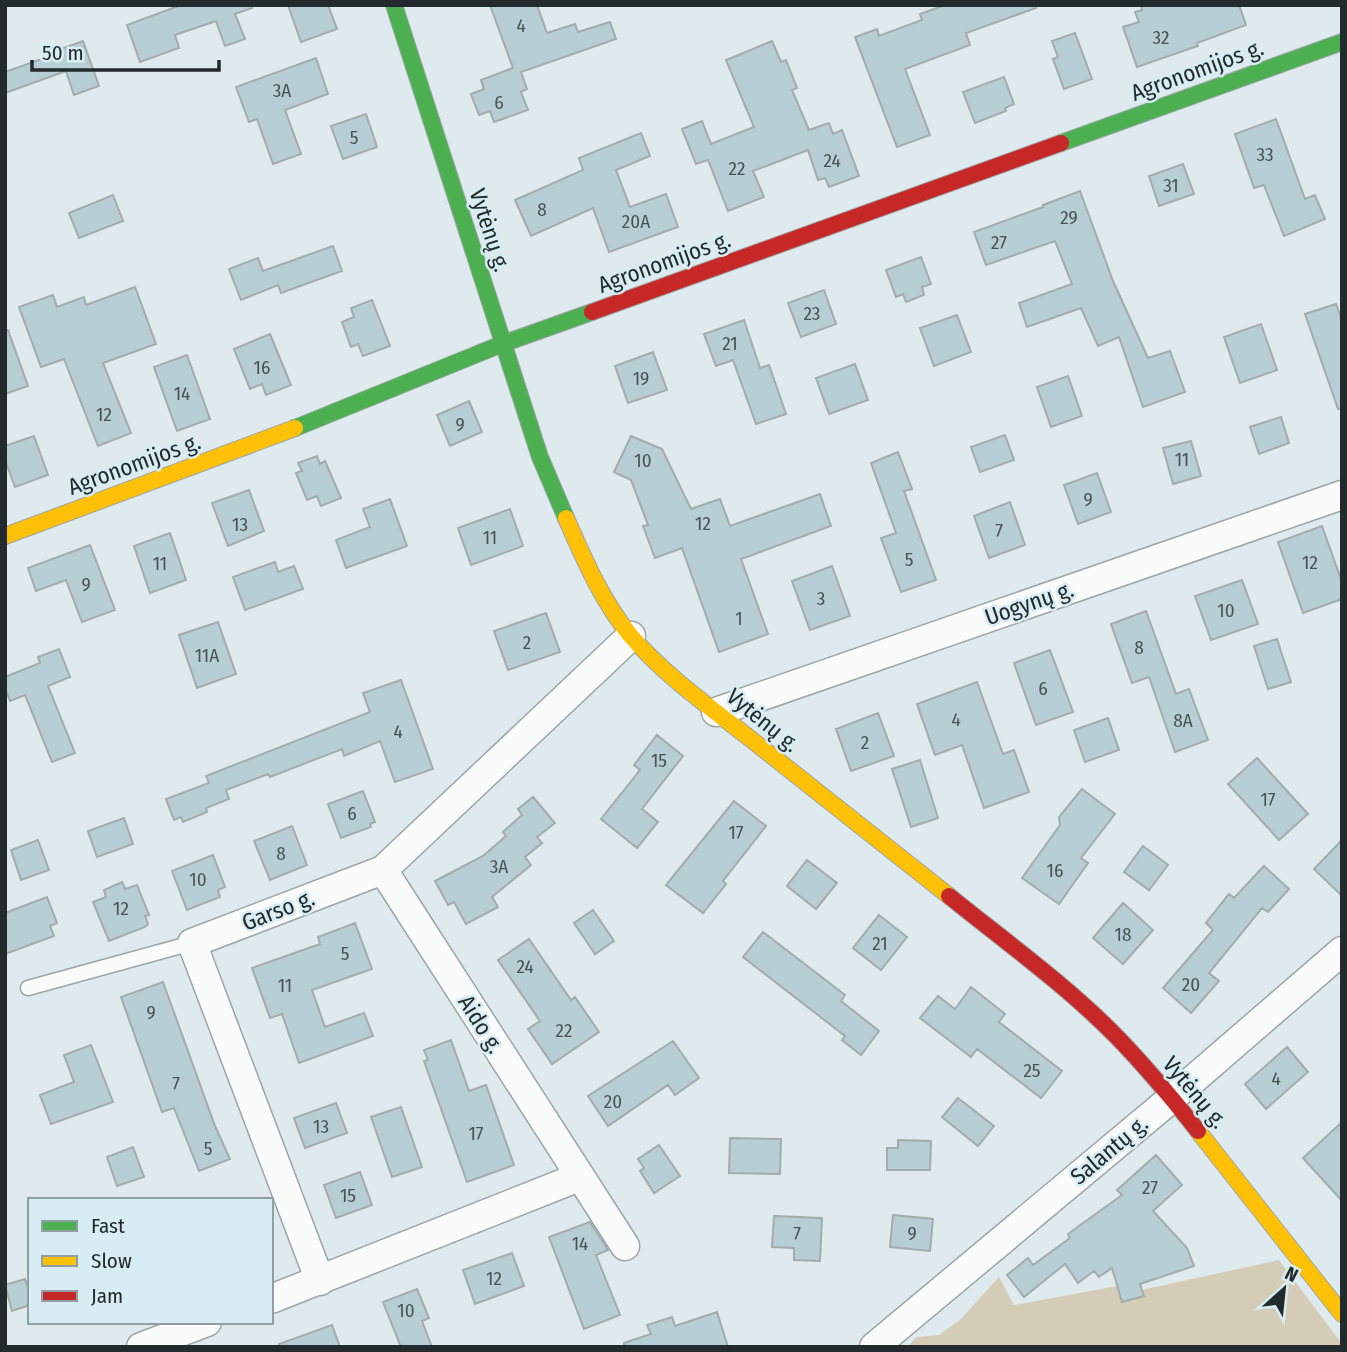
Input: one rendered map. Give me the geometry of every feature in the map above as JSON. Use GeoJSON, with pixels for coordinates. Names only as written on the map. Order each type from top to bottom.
{"type":"FeatureCollection","features":[{"type":"Feature","properties":{"kind":"main road","name":"Vytėnų g."},"geometry":{"type":"LineString","coordinates":[[394,5],[540,457],[587,567],[608,604],[631,636],[716,712],[1044,972],[1116,1036],[1172,1098],[1342,1314]]}},
{"type":"Feature","properties":{"kind":"main road","name":"Agronomijos g."},"geometry":{"type":"LineString","coordinates":[[5,536],[310,422],[502,344],[1342,42]]}},
{"type":"Feature","properties":{"kind":"street","name":"Uogynų g."},"geometry":{"type":"LineString","coordinates":[[716,712],[1342,495]]}},
{"type":"Feature","properties":{"kind":"street","name":"Garso g."},"geometry":{"type":"LineString","coordinates":[[192,943],[383,870],[631,636]]}},
{"type":"Feature","properties":{"kind":"street","name":"Aido g."},"geometry":{"type":"LineString","coordinates":[[383,870],[625,1246]]}},
{"type":"Feature","properties":{"kind":"street"},"geometry":{"type":"LineString","coordinates":[[192,943],[320,1281]]}},
{"type":"Feature","properties":{"kind":"street","name":"Salantų g."},"geometry":{"type":"LineString","coordinates":[[874,1347],[1172,1098],[1342,951]]}},
{"type":"Feature","properties":{"kind":"street"},"geometry":{"type":"LineString","coordinates":[[273,1298],[579,1177]]}},
{"type":"Feature","properties":{"kind":"street"},"geometry":{"type":"LineString","coordinates":[[141,1347],[203,1324]]}},
{"type":"Feature","properties":{"kind":"lane"},"geometry":{"type":"LineString","coordinates":[[28,988],[192,943]]}},
{"type":"Feature","properties":{"kind":"shaded area"},"geometry":{"type":"Polygon","coordinates":[[[1279,1260],[1342,1347],[907,1347],[917,1337],[939,1335],[960,1320],[999,1277],[1014,1305],[1117,1286],[1123,1302],[1144,1296],[1142,1290],[1279,1260]]]}},
{"type":"Feature","properties":{"kind":"building"},"geometry":{"type":"Polygon","coordinates":[[[181,5],[251,5],[252,8],[235,14],[245,39],[225,46],[216,21],[175,35],[179,48],[140,62],[127,25],[181,5]]]}},
{"type":"Feature","properties":{"kind":"building"},"geometry":{"type":"Polygon","coordinates":[[[288,5],[328,5],[337,29],[301,42],[288,5]]]}},
{"type":"Feature","properties":{"kind":"building"},"geometry":{"type":"Polygon","coordinates":[[[490,5],[537,5],[547,33],[575,24],[578,32],[610,22],[616,39],[521,72],[527,89],[521,92],[528,110],[494,122],[490,111],[479,115],[471,94],[484,89],[481,80],[513,68],[490,5]]]}},
{"type":"Feature","properties":{"kind":"building"},"geometry":{"type":"Polygon","coordinates":[[[945,5],[1035,5],[1036,8],[966,33],[970,45],[905,69],[930,135],[897,147],[855,37],[877,29],[879,36],[922,20],[920,14],[945,5]]]}},
{"type":"Feature","properties":{"kind":"building"},"geometry":{"type":"Polygon","coordinates":[[[1141,5],[1239,5],[1246,25],[1197,43],[1198,46],[1137,67],[1123,27],[1139,22],[1135,12],[1142,10],[1141,5]]]}},
{"type":"Feature","properties":{"kind":"building"},"geometry":{"type":"Polygon","coordinates":[[[1075,33],[1092,79],[1064,89],[1053,59],[1058,57],[1052,41],[1075,33]]]}},
{"type":"Feature","properties":{"kind":"building"},"geometry":{"type":"Polygon","coordinates":[[[83,41],[99,86],[74,95],[66,71],[5,93],[5,72],[59,53],[58,50],[83,41]]]}},
{"type":"Feature","properties":{"kind":"building"},"geometry":{"type":"Polygon","coordinates":[[[772,41],[781,62],[786,60],[797,88],[792,90],[809,130],[829,123],[833,134],[842,130],[859,176],[829,187],[825,178],[818,180],[808,150],[753,171],[764,197],[728,211],[708,160],[696,164],[682,129],[702,121],[711,144],[754,127],[726,60],[772,41]]]}},
{"type":"Feature","properties":{"kind":"building"},"geometry":{"type":"Polygon","coordinates":[[[316,58],[328,94],[285,110],[301,154],[273,164],[257,119],[249,122],[236,87],[316,58]]]}},
{"type":"Feature","properties":{"kind":"building"},"geometry":{"type":"Polygon","coordinates":[[[1004,77],[1014,104],[1005,108],[1006,111],[975,123],[963,92],[1004,77]]]}},
{"type":"Feature","properties":{"kind":"building"},"geometry":{"type":"Polygon","coordinates":[[[366,114],[377,147],[343,159],[331,126],[366,114]]]}},
{"type":"Feature","properties":{"kind":"building"},"geometry":{"type":"Polygon","coordinates":[[[1276,119],[1305,199],[1315,195],[1325,219],[1284,236],[1264,185],[1254,188],[1235,134],[1276,119]]]}},
{"type":"Feature","properties":{"kind":"building"},"geometry":{"type":"Polygon","coordinates":[[[641,133],[650,156],[616,170],[630,207],[666,194],[678,227],[609,252],[593,208],[531,236],[515,200],[583,170],[579,158],[641,133]]]}},
{"type":"Feature","properties":{"kind":"building"},"geometry":{"type":"Polygon","coordinates":[[[1183,164],[1194,194],[1159,206],[1149,176],[1183,164]]]}},
{"type":"Feature","properties":{"kind":"building"},"geometry":{"type":"Polygon","coordinates":[[[1080,191],[1113,281],[1148,358],[1170,351],[1185,392],[1143,407],[1119,337],[1098,346],[1081,308],[1027,327],[1019,303],[1072,284],[1055,241],[986,265],[974,232],[1080,191]]]}},
{"type":"Feature","properties":{"kind":"building"},"geometry":{"type":"Polygon","coordinates":[[[113,195],[123,221],[79,238],[69,213],[113,195]]]}},
{"type":"Feature","properties":{"kind":"building"},"geometry":{"type":"Polygon","coordinates":[[[333,246],[342,271],[281,293],[278,285],[241,300],[229,269],[258,258],[263,271],[333,246]]]}},
{"type":"Feature","properties":{"kind":"building"},"geometry":{"type":"Polygon","coordinates":[[[921,257],[931,284],[922,287],[924,295],[906,302],[903,294],[896,297],[886,270],[921,257]]]}},
{"type":"Feature","properties":{"kind":"building"},"geometry":{"type":"Polygon","coordinates":[[[135,287],[156,344],[103,363],[131,433],[98,446],[64,359],[41,367],[19,307],[53,295],[57,307],[84,297],[86,305],[135,287]]]}},
{"type":"Feature","properties":{"kind":"building"},"geometry":{"type":"Polygon","coordinates":[[[824,290],[836,324],[801,337],[788,303],[824,290]]]}},
{"type":"Feature","properties":{"kind":"building"},"geometry":{"type":"Polygon","coordinates":[[[372,300],[390,346],[363,356],[358,344],[351,347],[342,322],[354,317],[351,308],[372,300]]]}},
{"type":"Feature","properties":{"kind":"building"},"geometry":{"type":"Polygon","coordinates":[[[1336,304],[1342,320],[1342,409],[1338,409],[1305,314],[1336,304]]]}},
{"type":"Feature","properties":{"kind":"building"},"geometry":{"type":"Polygon","coordinates":[[[957,315],[971,352],[934,366],[920,328],[957,315]]]}},
{"type":"Feature","properties":{"kind":"building"},"geometry":{"type":"Polygon","coordinates":[[[744,320],[760,368],[769,365],[786,414],[756,424],[733,360],[716,366],[704,334],[744,320]]]}},
{"type":"Feature","properties":{"kind":"building"},"geometry":{"type":"Polygon","coordinates":[[[1261,324],[1277,370],[1240,383],[1224,337],[1261,324]]]}},
{"type":"Feature","properties":{"kind":"building"},"geometry":{"type":"Polygon","coordinates":[[[5,330],[8,330],[28,386],[5,394],[5,330]]]}},
{"type":"Feature","properties":{"kind":"building"},"geometry":{"type":"Polygon","coordinates":[[[270,334],[291,385],[266,395],[262,384],[250,389],[234,349],[270,334]]]}},
{"type":"Feature","properties":{"kind":"building"},"geometry":{"type":"Polygon","coordinates":[[[653,352],[667,390],[628,403],[615,366],[653,352]]]}},
{"type":"Feature","properties":{"kind":"building"},"geometry":{"type":"Polygon","coordinates":[[[187,355],[210,419],[177,431],[154,367],[187,355]]]}},
{"type":"Feature","properties":{"kind":"building"},"geometry":{"type":"Polygon","coordinates":[[[855,364],[868,400],[829,414],[816,378],[855,364]]]}},
{"type":"Feature","properties":{"kind":"building"},"geometry":{"type":"Polygon","coordinates":[[[1068,376],[1082,416],[1051,427],[1037,387],[1068,376]]]}},
{"type":"Feature","properties":{"kind":"building"},"geometry":{"type":"Polygon","coordinates":[[[469,401],[482,432],[450,446],[437,415],[469,401]]]}},
{"type":"Feature","properties":{"kind":"building"},"geometry":{"type":"Polygon","coordinates":[[[1281,417],[1289,443],[1259,454],[1250,427],[1281,417]]]}},
{"type":"Feature","properties":{"kind":"building"},"geometry":{"type":"Polygon","coordinates":[[[1005,435],[1014,460],[980,472],[971,447],[1005,435]]]}},
{"type":"Feature","properties":{"kind":"building"},"geometry":{"type":"Polygon","coordinates":[[[34,436],[48,475],[15,487],[5,460],[5,446],[34,436]]]}},
{"type":"Feature","properties":{"kind":"building"},"geometry":{"type":"Polygon","coordinates":[[[631,436],[662,449],[691,509],[720,499],[730,526],[820,494],[831,526],[741,559],[768,634],[719,652],[682,548],[655,558],[643,526],[648,525],[631,480],[614,472],[631,436]]]}},
{"type":"Feature","properties":{"kind":"building"},"geometry":{"type":"Polygon","coordinates":[[[1191,441],[1201,476],[1173,484],[1163,448],[1191,441]]]}},
{"type":"Feature","properties":{"kind":"building"},"geometry":{"type":"Polygon","coordinates":[[[898,452],[912,489],[904,491],[936,580],[901,592],[881,538],[896,533],[871,463],[898,452]]]}},
{"type":"Feature","properties":{"kind":"building"},"geometry":{"type":"Polygon","coordinates":[[[317,456],[320,464],[325,461],[341,498],[321,506],[317,496],[307,500],[296,473],[302,471],[298,463],[317,456]]]}},
{"type":"Feature","properties":{"kind":"building"},"geometry":{"type":"Polygon","coordinates":[[[1097,473],[1111,512],[1078,524],[1064,485],[1097,473]]]}},
{"type":"Feature","properties":{"kind":"building"},"geometry":{"type":"Polygon","coordinates":[[[249,490],[264,531],[228,546],[212,503],[249,490]]]}},
{"type":"Feature","properties":{"kind":"building"},"geometry":{"type":"Polygon","coordinates":[[[390,499],[407,546],[346,568],[336,540],[370,527],[363,509],[390,499]]]}},
{"type":"Feature","properties":{"kind":"building"},"geometry":{"type":"Polygon","coordinates":[[[1010,502],[1025,545],[989,558],[974,516],[1010,502]]]}},
{"type":"Feature","properties":{"kind":"building"},"geometry":{"type":"Polygon","coordinates":[[[510,509],[523,546],[471,565],[458,528],[510,509]]]}},
{"type":"Feature","properties":{"kind":"building"},"geometry":{"type":"Polygon","coordinates":[[[1322,526],[1342,582],[1342,599],[1303,613],[1278,542],[1322,526]]]}},
{"type":"Feature","properties":{"kind":"building"},"geometry":{"type":"Polygon","coordinates":[[[170,533],[186,580],[150,593],[134,546],[170,533]]]}},
{"type":"Feature","properties":{"kind":"building"},"geometry":{"type":"Polygon","coordinates":[[[90,545],[115,610],[82,622],[66,580],[36,591],[28,568],[90,545]]]}},
{"type":"Feature","properties":{"kind":"building"},"geometry":{"type":"Polygon","coordinates":[[[275,562],[278,572],[294,566],[303,589],[245,610],[233,577],[275,562]]]}},
{"type":"Feature","properties":{"kind":"building"},"geometry":{"type":"Polygon","coordinates":[[[832,566],[850,616],[810,630],[792,581],[832,566]]]}},
{"type":"Feature","properties":{"kind":"building"},"geometry":{"type":"Polygon","coordinates":[[[1242,580],[1258,624],[1211,640],[1195,596],[1242,580]]]}},
{"type":"Feature","properties":{"kind":"building"},"geometry":{"type":"Polygon","coordinates":[[[1146,611],[1176,694],[1189,689],[1208,740],[1175,752],[1149,677],[1132,683],[1111,624],[1146,611]]]}},
{"type":"Feature","properties":{"kind":"building"},"geometry":{"type":"Polygon","coordinates":[[[546,613],[560,652],[508,670],[494,631],[546,613]]]}},
{"type":"Feature","properties":{"kind":"building"},"geometry":{"type":"Polygon","coordinates":[[[218,622],[236,674],[197,688],[179,635],[218,622]]]}},
{"type":"Feature","properties":{"kind":"building"},"geometry":{"type":"Polygon","coordinates":[[[1277,639],[1291,682],[1268,689],[1254,646],[1277,639]]]}},
{"type":"Feature","properties":{"kind":"building"},"geometry":{"type":"Polygon","coordinates":[[[59,649],[70,677],[48,686],[75,753],[52,762],[25,695],[10,701],[5,688],[5,677],[40,663],[38,657],[59,649]]]}},
{"type":"Feature","properties":{"kind":"building"},"geometry":{"type":"Polygon","coordinates":[[[1050,650],[1073,712],[1036,725],[1014,663],[1050,650]]]}},
{"type":"Feature","properties":{"kind":"building"},"geometry":{"type":"Polygon","coordinates":[[[401,680],[433,769],[395,782],[380,741],[344,756],[342,749],[270,777],[268,774],[226,790],[229,799],[206,808],[207,812],[183,822],[181,817],[174,820],[166,799],[209,783],[206,776],[370,712],[363,693],[401,680]]]}},
{"type":"Feature","properties":{"kind":"building"},"geometry":{"type":"Polygon","coordinates":[[[977,682],[1003,754],[1014,750],[1029,792],[984,808],[962,745],[935,755],[917,704],[977,682]]]}},
{"type":"Feature","properties":{"kind":"building"},"geometry":{"type":"Polygon","coordinates":[[[878,713],[894,756],[851,771],[836,729],[878,713]]]}},
{"type":"Feature","properties":{"kind":"building"},"geometry":{"type":"Polygon","coordinates":[[[1108,718],[1119,750],[1085,762],[1074,730],[1108,718]]]}},
{"type":"Feature","properties":{"kind":"building"},"geometry":{"type":"Polygon","coordinates":[[[657,735],[683,756],[642,809],[658,822],[637,848],[601,819],[640,770],[634,765],[657,735]]]}},
{"type":"Feature","properties":{"kind":"building"},"geometry":{"type":"Polygon","coordinates":[[[1257,758],[1308,814],[1279,840],[1228,784],[1257,758]]]}},
{"type":"Feature","properties":{"kind":"building"},"geometry":{"type":"Polygon","coordinates":[[[920,760],[938,818],[911,827],[892,769],[920,760]]]}},
{"type":"Feature","properties":{"kind":"building"},"geometry":{"type":"Polygon","coordinates":[[[1082,789],[1115,814],[1081,858],[1088,863],[1059,904],[1022,878],[1060,825],[1059,817],[1082,789]]]}},
{"type":"Feature","properties":{"kind":"building"},"geometry":{"type":"Polygon","coordinates":[[[363,791],[375,822],[370,824],[371,827],[341,838],[328,804],[363,791]]]}},
{"type":"Feature","properties":{"kind":"building"},"geometry":{"type":"Polygon","coordinates":[[[533,797],[555,823],[537,837],[542,843],[525,857],[531,865],[492,897],[498,907],[466,924],[454,902],[448,905],[435,881],[483,856],[506,836],[503,832],[522,815],[518,809],[533,797]]]}},
{"type":"Feature","properties":{"kind":"building"},"geometry":{"type":"Polygon","coordinates":[[[734,801],[766,826],[723,881],[726,884],[703,913],[666,885],[734,801]]]}},
{"type":"Feature","properties":{"kind":"building"},"geometry":{"type":"Polygon","coordinates":[[[124,818],[133,844],[97,857],[88,831],[124,818]]]}},
{"type":"Feature","properties":{"kind":"building"},"geometry":{"type":"Polygon","coordinates":[[[292,826],[307,865],[270,880],[254,841],[292,826]]]}},
{"type":"Feature","properties":{"kind":"building"},"geometry":{"type":"Polygon","coordinates":[[[38,840],[49,870],[21,880],[11,850],[38,840]]]}},
{"type":"Feature","properties":{"kind":"building"},"geometry":{"type":"Polygon","coordinates":[[[1342,840],[1342,896],[1314,869],[1342,840]]]}},
{"type":"Feature","properties":{"kind":"building"},"geometry":{"type":"Polygon","coordinates":[[[1143,846],[1168,865],[1149,890],[1124,872],[1143,846]]]}},
{"type":"Feature","properties":{"kind":"building"},"geometry":{"type":"Polygon","coordinates":[[[213,855],[225,887],[218,890],[220,897],[187,910],[172,871],[213,855]]]}},
{"type":"Feature","properties":{"kind":"building"},"geometry":{"type":"Polygon","coordinates":[[[807,860],[837,883],[816,909],[787,886],[807,860]]]}},
{"type":"Feature","properties":{"kind":"building"},"geometry":{"type":"Polygon","coordinates":[[[1264,866],[1289,889],[1268,912],[1262,908],[1209,973],[1219,981],[1191,1013],[1163,988],[1213,930],[1206,923],[1229,894],[1234,898],[1264,866]]]}},
{"type":"Feature","properties":{"kind":"building"},"geometry":{"type":"Polygon","coordinates":[[[122,882],[125,889],[137,885],[149,915],[145,916],[148,924],[109,941],[93,902],[106,897],[104,890],[122,882]]]}},
{"type":"Feature","properties":{"kind":"building"},"geometry":{"type":"Polygon","coordinates":[[[47,897],[57,923],[50,926],[54,936],[5,954],[5,913],[47,897]]]}},
{"type":"Feature","properties":{"kind":"building"},"geometry":{"type":"Polygon","coordinates":[[[1123,903],[1153,930],[1123,964],[1093,938],[1123,903]]]}},
{"type":"Feature","properties":{"kind":"building"},"geometry":{"type":"Polygon","coordinates":[[[593,910],[614,941],[595,954],[574,923],[593,910]]]}},
{"type":"Feature","properties":{"kind":"building"},"geometry":{"type":"Polygon","coordinates":[[[879,915],[907,937],[881,970],[853,948],[879,915]]]}},
{"type":"Feature","properties":{"kind":"building"},"geometry":{"type":"Polygon","coordinates":[[[355,923],[372,969],[312,990],[325,1027],[364,1013],[373,1036],[299,1063],[282,1014],[270,1018],[252,968],[320,944],[318,937],[355,923]]]}},
{"type":"Feature","properties":{"kind":"building"},"geometry":{"type":"Polygon","coordinates":[[[763,932],[845,995],[841,1001],[879,1031],[861,1055],[842,1040],[845,1036],[743,957],[763,932]]]}},
{"type":"Feature","properties":{"kind":"building"},"geometry":{"type":"Polygon","coordinates":[[[529,939],[571,1000],[575,997],[599,1032],[552,1064],[528,1029],[540,1021],[498,960],[529,939]]]}},
{"type":"Feature","properties":{"kind":"building"},"geometry":{"type":"Polygon","coordinates":[[[163,982],[215,1126],[230,1159],[199,1171],[174,1108],[162,1112],[121,997],[163,982]]]}},
{"type":"Feature","properties":{"kind":"building"},"geometry":{"type":"Polygon","coordinates":[[[971,987],[1005,1014],[999,1022],[1062,1071],[1041,1098],[977,1049],[971,1057],[920,1018],[938,996],[955,1009],[971,987]]]}},
{"type":"Feature","properties":{"kind":"building"},"geometry":{"type":"Polygon","coordinates":[[[451,1040],[469,1091],[486,1085],[514,1165],[467,1182],[424,1061],[428,1060],[424,1050],[451,1040]]]}},
{"type":"Feature","properties":{"kind":"building"},"geometry":{"type":"Polygon","coordinates":[[[673,1041],[699,1078],[675,1095],[668,1085],[608,1126],[588,1096],[673,1041]]]}},
{"type":"Feature","properties":{"kind":"building"},"geometry":{"type":"Polygon","coordinates":[[[91,1045],[113,1102],[51,1124],[40,1095],[74,1082],[64,1055],[91,1045]]]}},
{"type":"Feature","properties":{"kind":"building"},"geometry":{"type":"Polygon","coordinates":[[[1287,1047],[1308,1072],[1266,1109],[1245,1084],[1287,1047]]]}},
{"type":"Feature","properties":{"kind":"building"},"geometry":{"type":"Polygon","coordinates":[[[958,1098],[994,1126],[978,1146],[942,1117],[958,1098]]]}},
{"type":"Feature","properties":{"kind":"building"},"geometry":{"type":"Polygon","coordinates":[[[336,1103],[347,1133],[305,1148],[294,1118],[336,1103]]]}},
{"type":"Feature","properties":{"kind":"building"},"geometry":{"type":"Polygon","coordinates":[[[401,1107],[422,1167],[392,1177],[371,1117],[401,1107]]]}},
{"type":"Feature","properties":{"kind":"building"},"geometry":{"type":"Polygon","coordinates":[[[1342,1122],[1342,1201],[1303,1158],[1342,1122]]]}},
{"type":"Feature","properties":{"kind":"building"},"geometry":{"type":"Polygon","coordinates":[[[730,1138],[781,1139],[780,1174],[729,1173],[730,1138]]]}},
{"type":"Feature","properties":{"kind":"building"},"geometry":{"type":"Polygon","coordinates":[[[898,1140],[931,1141],[930,1170],[887,1170],[887,1148],[898,1148],[898,1140]]]}},
{"type":"Feature","properties":{"kind":"building"},"geometry":{"type":"Polygon","coordinates":[[[659,1145],[680,1176],[654,1193],[640,1171],[644,1168],[638,1159],[659,1145]]]}},
{"type":"Feature","properties":{"kind":"building"},"geometry":{"type":"Polygon","coordinates":[[[133,1147],[144,1177],[117,1186],[107,1157],[133,1147]]]}},
{"type":"Feature","properties":{"kind":"building"},"geometry":{"type":"Polygon","coordinates":[[[1156,1155],[1182,1185],[1153,1211],[1187,1248],[1194,1266],[1140,1284],[1144,1296],[1122,1302],[1112,1268],[1099,1277],[1094,1271],[1078,1283],[1065,1264],[1024,1297],[1007,1275],[1028,1258],[1033,1265],[1070,1238],[1068,1234],[1122,1195],[1117,1190],[1156,1155]]]}},
{"type":"Feature","properties":{"kind":"building"},"geometry":{"type":"Polygon","coordinates":[[[360,1172],[372,1205],[336,1218],[324,1185],[360,1172]]]}},
{"type":"Feature","properties":{"kind":"building"},"geometry":{"type":"Polygon","coordinates":[[[893,1215],[933,1219],[930,1251],[890,1247],[893,1215]]]}},
{"type":"Feature","properties":{"kind":"building"},"geometry":{"type":"Polygon","coordinates":[[[774,1216],[822,1218],[820,1261],[794,1260],[794,1248],[772,1247],[774,1216]]]}},
{"type":"Feature","properties":{"kind":"building"},"geometry":{"type":"Polygon","coordinates":[[[590,1222],[608,1250],[596,1255],[620,1315],[584,1329],[549,1237],[590,1222]]]}},
{"type":"Feature","properties":{"kind":"building"},"geometry":{"type":"Polygon","coordinates":[[[512,1253],[524,1286],[475,1304],[463,1270],[512,1253]]]}},
{"type":"Feature","properties":{"kind":"building"},"geometry":{"type":"Polygon","coordinates":[[[25,1279],[28,1306],[12,1311],[5,1285],[25,1279]]]}},
{"type":"Feature","properties":{"kind":"building"},"geometry":{"type":"Polygon","coordinates":[[[417,1289],[429,1318],[422,1321],[432,1347],[401,1347],[383,1302],[417,1289]]]}},
{"type":"Feature","properties":{"kind":"building"},"geometry":{"type":"Polygon","coordinates":[[[717,1312],[728,1347],[624,1347],[624,1343],[651,1334],[647,1325],[672,1317],[675,1326],[717,1312]]]}},
{"type":"Feature","properties":{"kind":"building"},"geometry":{"type":"Polygon","coordinates":[[[332,1325],[340,1347],[280,1347],[279,1344],[332,1325]]]}},
{"type":"Feature","properties":{"kind":"traffic: fast"},"geometry":{"type":"LineString","coordinates":[[394,5],[540,457],[566,518]]}},
{"type":"Feature","properties":{"kind":"traffic: fast"},"geometry":{"type":"LineString","coordinates":[[1061,143],[1342,42]]}},
{"type":"Feature","properties":{"kind":"traffic: fast"},"geometry":{"type":"LineString","coordinates":[[295,428],[502,344],[592,312]]}},
{"type":"Feature","properties":{"kind":"traffic: slow"},"geometry":{"type":"LineString","coordinates":[[5,536],[295,428]]}},
{"type":"Feature","properties":{"kind":"traffic: slow"},"geometry":{"type":"LineString","coordinates":[[566,518],[602,594],[643,650],[688,690],[949,896]]}},
{"type":"Feature","properties":{"kind":"traffic: slow"},"geometry":{"type":"LineString","coordinates":[[1198,1131],[1342,1314]]}},
{"type":"Feature","properties":{"kind":"traffic: jam"},"geometry":{"type":"LineString","coordinates":[[592,312],[1061,143]]}},
{"type":"Feature","properties":{"kind":"traffic: jam"},"geometry":{"type":"LineString","coordinates":[[949,896],[1035,964],[1097,1018],[1149,1071],[1198,1131]]}}]}
